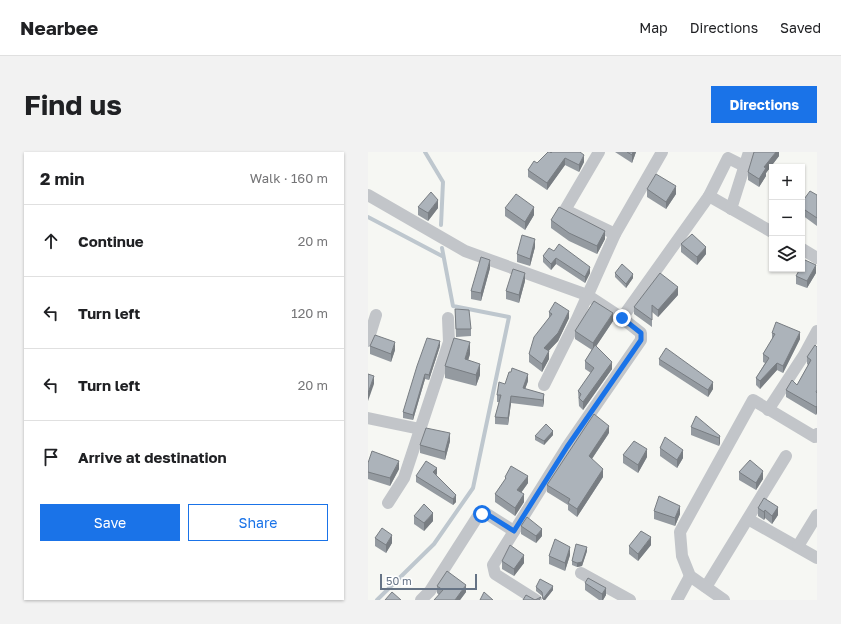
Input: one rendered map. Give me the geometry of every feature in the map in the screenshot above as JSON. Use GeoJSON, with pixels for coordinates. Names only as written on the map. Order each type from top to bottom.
{"type":"FeatureCollection","features":[{"type":"Feature","properties":{"kind":"street"},"geometry":{"type":"LineString","coordinates":[[599,152],[564,210],[615,234]]}},
{"type":"Feature","properties":{"kind":"street"},"geometry":{"type":"LineString","coordinates":[[544,385],[615,234],[662,152]]}},
{"type":"Feature","properties":{"kind":"street"},"geometry":{"type":"LineString","coordinates":[[731,209],[748,152]]}},
{"type":"Feature","properties":{"kind":"street"},"geometry":{"type":"LineString","coordinates":[[622,318],[708,196],[728,158],[744,166]]}},
{"type":"Feature","properties":{"kind":"street"},"geometry":{"type":"LineString","coordinates":[[368,195],[465,251],[587,294],[641,333],[641,340],[567,447],[493,565],[495,574],[536,600]]}},
{"type":"Feature","properties":{"kind":"street"},"geometry":{"type":"LineString","coordinates":[[708,196],[769,230]]}},
{"type":"Feature","properties":{"kind":"street"},"geometry":{"type":"LineString","coordinates":[[368,341],[376,315]]}},
{"type":"Feature","properties":{"kind":"street"},"geometry":{"type":"LineString","coordinates":[[388,503],[404,478],[450,342],[448,318]]}},
{"type":"Feature","properties":{"kind":"street"},"geometry":{"type":"LineString","coordinates":[[768,410],[804,355],[817,331]]}},
{"type":"Feature","properties":{"kind":"street"},"geometry":{"type":"LineString","coordinates":[[724,600],[690,576],[682,556],[680,532],[752,400],[815,437],[817,434]]}},
{"type":"Feature","properties":{"kind":"street"},"geometry":{"type":"LineString","coordinates":[[368,418],[420,429]]}},
{"type":"Feature","properties":{"kind":"street"},"geometry":{"type":"LineString","coordinates":[[706,587],[786,456]]}},
{"type":"Feature","properties":{"kind":"street"},"geometry":{"type":"LineString","coordinates":[[420,600],[430,591],[478,516],[487,514],[514,531]]}},
{"type":"Feature","properties":{"kind":"street"},"geometry":{"type":"LineString","coordinates":[[798,546],[817,515]]}},
{"type":"Feature","properties":{"kind":"street"},"geometry":{"type":"LineString","coordinates":[[748,519],[817,558]]}},
{"type":"Feature","properties":{"kind":"street"},"geometry":{"type":"LineString","coordinates":[[581,573],[630,600]]}},
{"type":"Feature","properties":{"kind":"street"},"geometry":{"type":"LineString","coordinates":[[677,600],[690,576]]}},
{"type":"Feature","properties":{"kind":"building"},"geometry":{"type":"Polygon","coordinates":[[[548,152],[580,152],[584,155],[579,165],[565,158],[547,183],[528,170],[534,161],[537,163],[548,152]]]}},
{"type":"Feature","properties":{"kind":"building"},"geometry":{"type":"Polygon","coordinates":[[[754,152],[776,152],[764,167],[766,168],[759,179],[748,172],[754,152]]]}},
{"type":"Feature","properties":{"kind":"building"},"geometry":{"type":"Polygon","coordinates":[[[656,174],[676,186],[666,202],[647,189],[656,174]]]}},
{"type":"Feature","properties":{"kind":"building"},"geometry":{"type":"Polygon","coordinates":[[[810,191],[817,195],[817,218],[805,210],[805,198],[810,191]]]}},
{"type":"Feature","properties":{"kind":"building"},"geometry":{"type":"Polygon","coordinates":[[[431,192],[438,200],[428,213],[418,207],[431,192]]]}},
{"type":"Feature","properties":{"kind":"building"},"geometry":{"type":"Polygon","coordinates":[[[516,194],[534,207],[525,222],[505,208],[516,194]]]}},
{"type":"Feature","properties":{"kind":"building"},"geometry":{"type":"Polygon","coordinates":[[[559,207],[605,231],[597,246],[569,233],[551,220],[559,207]]]}},
{"type":"Feature","properties":{"kind":"building"},"geometry":{"type":"Polygon","coordinates":[[[692,234],[706,247],[697,257],[681,244],[692,234]]]}},
{"type":"Feature","properties":{"kind":"building"},"geometry":{"type":"Polygon","coordinates":[[[522,235],[535,239],[530,259],[517,254],[522,235]]]}},
{"type":"Feature","properties":{"kind":"building"},"geometry":{"type":"Polygon","coordinates":[[[559,244],[590,267],[585,277],[556,258],[551,264],[543,256],[549,248],[554,251],[559,244]]]}},
{"type":"Feature","properties":{"kind":"building"},"geometry":{"type":"Polygon","coordinates":[[[481,257],[490,260],[481,293],[471,291],[481,257]]]}},
{"type":"Feature","properties":{"kind":"building"},"geometry":{"type":"Polygon","coordinates":[[[805,260],[816,265],[807,281],[796,276],[798,272],[805,272],[805,260]]]}},
{"type":"Feature","properties":{"kind":"building"},"geometry":{"type":"Polygon","coordinates":[[[622,264],[633,274],[626,284],[615,273],[622,264]]]}},
{"type":"Feature","properties":{"kind":"building"},"geometry":{"type":"Polygon","coordinates":[[[513,269],[525,273],[519,295],[506,291],[513,269]]]}},
{"type":"Feature","properties":{"kind":"building"},"geometry":{"type":"Polygon","coordinates":[[[660,273],[678,287],[658,310],[652,305],[652,320],[634,307],[660,273]]]}},
{"type":"Feature","properties":{"kind":"building"},"geometry":{"type":"Polygon","coordinates":[[[594,301],[613,313],[593,343],[575,331],[594,301]]]}},
{"type":"Feature","properties":{"kind":"building"},"geometry":{"type":"Polygon","coordinates":[[[555,302],[569,311],[558,333],[544,348],[549,351],[542,364],[529,354],[534,337],[552,314],[549,312],[555,302]]]}},
{"type":"Feature","properties":{"kind":"building"},"geometry":{"type":"Polygon","coordinates":[[[455,309],[469,310],[471,329],[456,329],[455,309]]]}},
{"type":"Feature","properties":{"kind":"building"},"geometry":{"type":"Polygon","coordinates":[[[776,322],[800,332],[783,366],[777,363],[760,381],[756,378],[769,358],[763,354],[775,334],[772,333],[776,322]]]}},
{"type":"Feature","properties":{"kind":"building"},"geometry":{"type":"Polygon","coordinates":[[[375,335],[395,342],[391,354],[370,346],[375,335]]]}},
{"type":"Feature","properties":{"kind":"building"},"geometry":{"type":"Polygon","coordinates":[[[427,338],[440,341],[429,375],[425,374],[413,415],[403,412],[427,338]]]}},
{"type":"Feature","properties":{"kind":"building"},"geometry":{"type":"Polygon","coordinates":[[[454,338],[470,342],[465,359],[480,364],[476,375],[445,366],[454,338]]]}},
{"type":"Feature","properties":{"kind":"building"},"geometry":{"type":"Polygon","coordinates":[[[595,345],[612,362],[583,402],[579,398],[581,394],[578,391],[594,368],[585,361],[595,345]]]}},
{"type":"Feature","properties":{"kind":"building"},"geometry":{"type":"Polygon","coordinates":[[[815,345],[817,347],[816,407],[786,390],[792,380],[797,385],[811,360],[807,357],[815,345]]]}},
{"type":"Feature","properties":{"kind":"building"},"geometry":{"type":"Polygon","coordinates":[[[666,348],[713,382],[708,390],[659,359],[666,348]]]}},
{"type":"Feature","properties":{"kind":"building"},"geometry":{"type":"Polygon","coordinates":[[[512,368],[528,374],[523,388],[544,394],[543,400],[511,396],[508,418],[495,417],[501,395],[497,395],[499,382],[505,384],[512,368]]]}},
{"type":"Feature","properties":{"kind":"building"},"geometry":{"type":"Polygon","coordinates":[[[368,374],[374,376],[368,393],[368,374]]]}},
{"type":"Feature","properties":{"kind":"building"},"geometry":{"type":"Polygon","coordinates":[[[594,414],[609,426],[589,456],[603,469],[577,509],[568,503],[570,499],[547,485],[594,414]]]}},
{"type":"Feature","properties":{"kind":"building"},"geometry":{"type":"Polygon","coordinates":[[[696,416],[720,436],[719,438],[691,427],[696,416]]]}},
{"type":"Feature","properties":{"kind":"building"},"geometry":{"type":"Polygon","coordinates":[[[546,424],[553,431],[544,441],[535,436],[546,424]]]}},
{"type":"Feature","properties":{"kind":"building"},"geometry":{"type":"Polygon","coordinates":[[[426,428],[450,433],[445,452],[420,445],[426,428]]]}},
{"type":"Feature","properties":{"kind":"building"},"geometry":{"type":"Polygon","coordinates":[[[665,437],[683,450],[677,460],[660,448],[665,437]]]}},
{"type":"Feature","properties":{"kind":"building"},"geometry":{"type":"Polygon","coordinates":[[[634,441],[647,449],[638,465],[623,455],[634,441]]]}},
{"type":"Feature","properties":{"kind":"building"},"geometry":{"type":"Polygon","coordinates":[[[372,451],[399,461],[390,478],[368,472],[368,463],[372,451]]]}},
{"type":"Feature","properties":{"kind":"building"},"geometry":{"type":"Polygon","coordinates":[[[750,460],[763,471],[756,483],[739,472],[750,460]]]}},
{"type":"Feature","properties":{"kind":"building"},"geometry":{"type":"Polygon","coordinates":[[[426,461],[437,468],[433,472],[456,495],[453,499],[416,476],[426,461]]]}},
{"type":"Feature","properties":{"kind":"building"},"geometry":{"type":"Polygon","coordinates":[[[511,466],[528,476],[517,490],[524,494],[515,508],[495,494],[506,478],[505,477],[511,466]]]}},
{"type":"Feature","properties":{"kind":"building"},"geometry":{"type":"Polygon","coordinates":[[[659,496],[680,506],[675,518],[654,511],[659,496]]]}},
{"type":"Feature","properties":{"kind":"building"},"geometry":{"type":"Polygon","coordinates":[[[764,498],[778,507],[772,516],[765,510],[764,512],[758,508],[764,498]]]}},
{"type":"Feature","properties":{"kind":"building"},"geometry":{"type":"Polygon","coordinates":[[[424,504],[433,513],[424,523],[414,516],[424,504]]]}},
{"type":"Feature","properties":{"kind":"building"},"geometry":{"type":"Polygon","coordinates":[[[527,517],[542,529],[536,536],[521,526],[527,517]]]}},
{"type":"Feature","properties":{"kind":"building"},"geometry":{"type":"Polygon","coordinates":[[[382,528],[392,535],[386,545],[375,538],[382,528]]]}},
{"type":"Feature","properties":{"kind":"building"},"geometry":{"type":"Polygon","coordinates":[[[641,531],[651,537],[638,554],[629,546],[641,531]]]}},
{"type":"Feature","properties":{"kind":"building"},"geometry":{"type":"Polygon","coordinates":[[[555,539],[570,547],[565,563],[549,556],[555,539]]]}},
{"type":"Feature","properties":{"kind":"building"},"geometry":{"type":"Polygon","coordinates":[[[576,544],[587,547],[582,562],[577,563],[572,561],[576,544]]]}},
{"type":"Feature","properties":{"kind":"building"},"geometry":{"type":"Polygon","coordinates":[[[510,545],[524,555],[514,569],[502,561],[510,545]]]}},
{"type":"Feature","properties":{"kind":"building"},"geometry":{"type":"Polygon","coordinates":[[[447,571],[466,585],[455,600],[434,600],[443,590],[437,586],[447,571]]]}},
{"type":"Feature","properties":{"kind":"building"},"geometry":{"type":"Polygon","coordinates":[[[588,578],[606,588],[602,594],[585,583],[588,578]]]}},
{"type":"Feature","properties":{"kind":"building"},"geometry":{"type":"Polygon","coordinates":[[[540,579],[553,586],[543,599],[542,592],[536,587],[540,579]]]}},
{"type":"Feature","properties":{"kind":"building"},"geometry":{"type":"Polygon","coordinates":[[[392,592],[401,600],[385,600],[392,592]]]}},
{"type":"Feature","properties":{"kind":"building"},"geometry":{"type":"Polygon","coordinates":[[[484,592],[493,600],[480,600],[484,592]]]}},
{"type":"Feature","properties":{"kind":"building"},"geometry":{"type":"Polygon","coordinates":[[[526,595],[535,600],[523,600],[526,595]]]}},
{"type":"Feature","properties":{"kind":"waterway"},"geometry":{"type":"LineString","coordinates":[[425,152],[443,182],[441,225]]}},
{"type":"Feature","properties":{"kind":"waterway"},"geometry":{"type":"LineString","coordinates":[[368,217],[442,256]]}},
{"type":"Feature","properties":{"kind":"waterway"},"geometry":{"type":"LineString","coordinates":[[377,600],[434,544],[473,488],[509,317],[453,306],[442,248]]}},
{"type":"Feature","properties":{"kind":"route"},"geometry":{"type":"LineString","coordinates":[[482,514],[487,514],[514,531],[567,447],[641,340],[641,333],[637,328],[622,318]]}}]}
